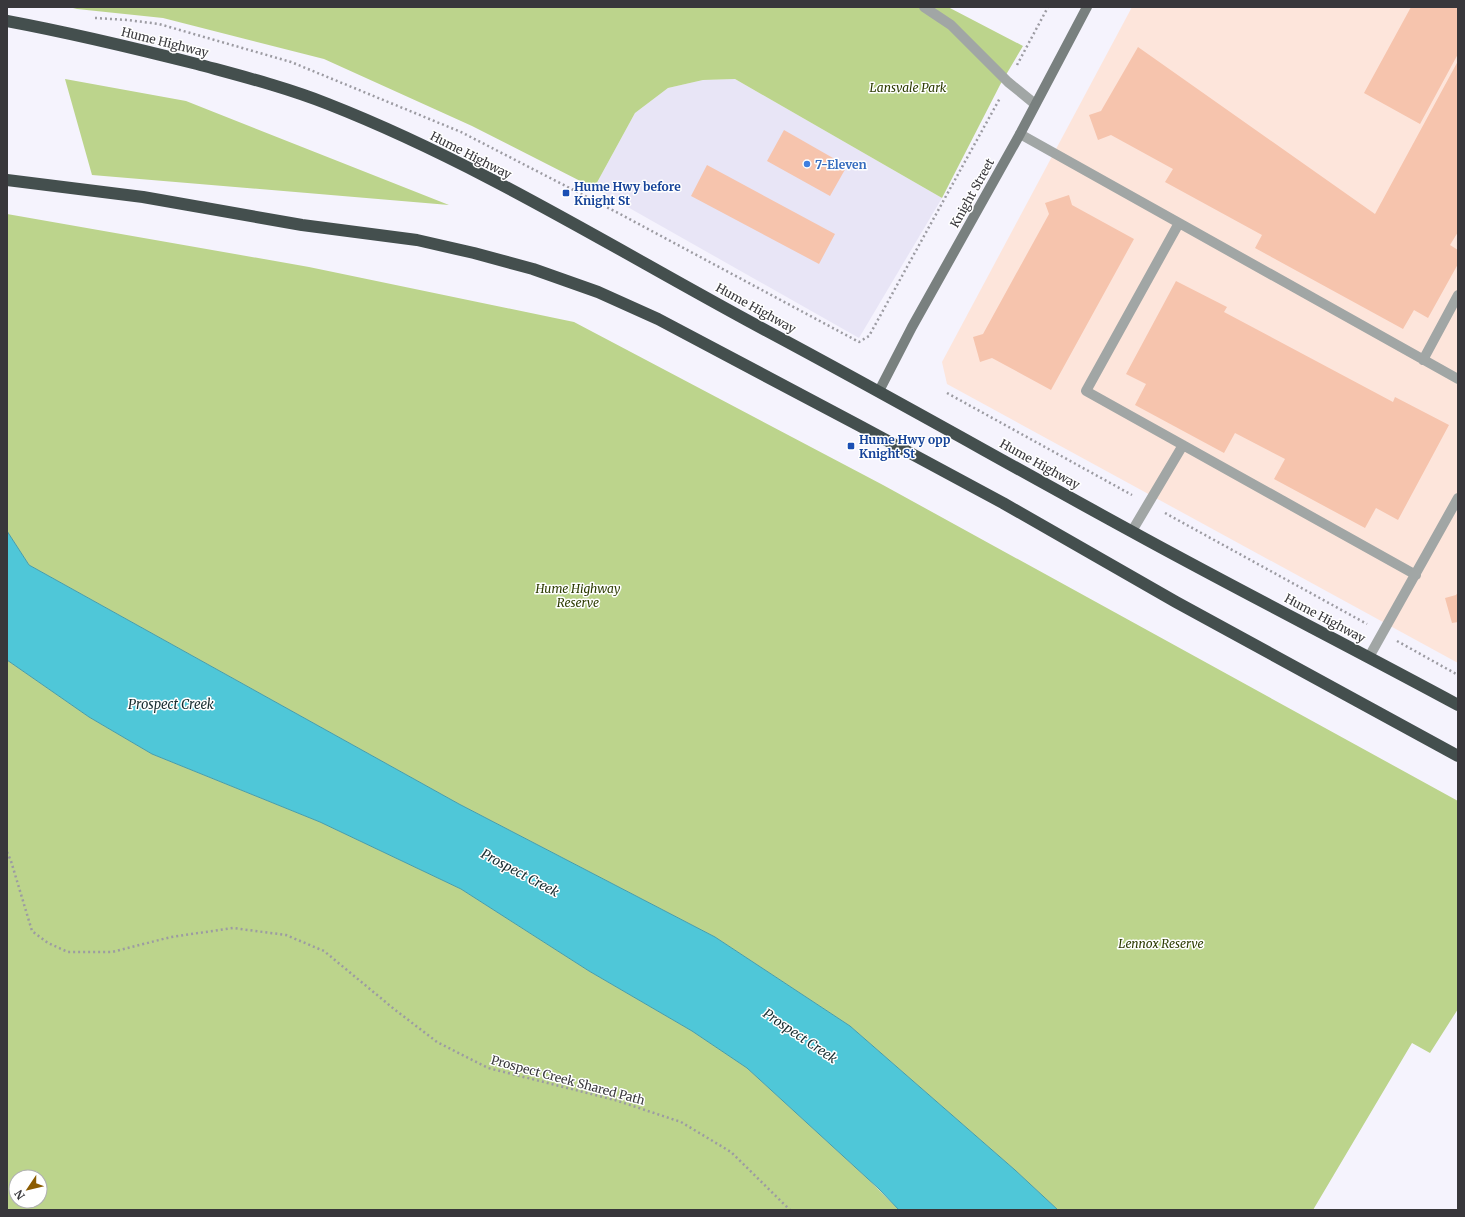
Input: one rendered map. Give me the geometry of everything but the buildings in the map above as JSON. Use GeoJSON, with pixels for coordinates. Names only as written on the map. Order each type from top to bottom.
{"type":"FeatureCollection","features":[{"type":"Feature","properties":{"kind":"highway","name":"Hume Highway"},"geometry":{"type":"LineString","coordinates":[[7,21],[70,33],[140,49],[262,81],[326,103],[384,128],[477,173],[558,215],[1132,531],[1458,705]]}},
{"type":"Feature","properties":{"kind":"highway"},"geometry":{"type":"LineString","coordinates":[[12,181],[143,197],[302,225],[417,240],[474,252],[525,267],[598,292],[658,318],[1003,503],[1183,606],[1458,756]]}},
{"type":"Feature","properties":{"kind":"street","name":"Knight Street"},"geometry":{"type":"LineString","coordinates":[[879,391],[1020,134],[1087,7]]}},
{"type":"Feature","properties":{"kind":"lane"},"geometry":{"type":"LineString","coordinates":[[924,7],[951,25],[1008,82],[1036,104]]}},
{"type":"Feature","properties":{"kind":"lane"},"geometry":{"type":"LineString","coordinates":[[1020,134],[1458,379]]}},
{"type":"Feature","properties":{"kind":"lane"},"geometry":{"type":"LineString","coordinates":[[1179,223],[1086,391],[1416,575]]}},
{"type":"Feature","properties":{"kind":"lane"},"geometry":{"type":"LineString","coordinates":[[1423,360],[1458,295]]}},
{"type":"Feature","properties":{"kind":"lane"},"geometry":{"type":"LineString","coordinates":[[1132,531],[1183,445]]}},
{"type":"Feature","properties":{"kind":"lane"},"geometry":{"type":"LineString","coordinates":[[1369,657],[1458,498]]}},
{"type":"Feature","properties":{"kind":"path"},"geometry":{"type":"LineString","coordinates":[[859,342],[869,336],[1048,7]]}},
{"type":"Feature","properties":{"kind":"path"},"geometry":{"type":"LineString","coordinates":[[947,393],[1458,675]]}},
{"type":"Feature","properties":{"kind":"path","name":"Prospect Creek Shared Path"},"geometry":{"type":"LineString","coordinates":[[7,852],[32,931],[48,943],[68,952],[112,952],[171,937],[233,928],[286,935],[324,951],[394,1009],[437,1042],[488,1068],[615,1100],[681,1122],[731,1152],[790,1210]]}},
{"type":"Feature","properties":{"kind":"shaded area"},"geometry":{"type":"Polygon","coordinates":[[[1132,7],[1458,7],[1458,663],[947,384],[942,362],[1132,7]]]}},
{"type":"Feature","properties":{"kind":"shaded area","name":"7-Eleven"},"geometry":{"type":"Polygon","coordinates":[[[735,79],[942,198],[859,338],[594,188],[635,113],[668,88],[703,80],[735,79]]]}},
{"type":"Feature","properties":{"kind":"green space","name":"Lansvale Park"},"geometry":{"type":"Polygon","coordinates":[[[69,7],[948,7],[1023,46],[1000,85],[942,198],[735,79],[703,80],[668,88],[635,113],[594,188],[472,126],[324,59],[163,18],[69,7]]]}},
{"type":"Feature","properties":{"kind":"green space"},"geometry":{"type":"Polygon","coordinates":[[[65,79],[186,101],[449,205],[92,175],[65,79]]]}},
{"type":"Feature","properties":{"kind":"green space"},"geometry":{"type":"Polygon","coordinates":[[[7,214],[309,267],[574,322],[883,485],[1458,801],[1458,1009],[1430,1053],[1412,1043],[1313,1210],[1058,1210],[1015,1170],[850,1026],[715,937],[459,804],[29,565],[7,531],[7,214]]]}},
{"type":"Feature","properties":{"kind":"green space"},"geometry":{"type":"Polygon","coordinates":[[[7,660],[89,717],[152,754],[320,822],[461,889],[589,971],[692,1031],[747,1068],[869,1180],[899,1210],[7,1210],[7,660]]]}},
{"type":"Feature","properties":{"kind":"water","name":"Prospect Creek"},"geometry":{"type":"Polygon","coordinates":[[[7,531],[29,565],[459,804],[715,937],[850,1026],[1015,1170],[1058,1210],[899,1210],[879,1189],[747,1068],[692,1031],[589,971],[461,889],[320,822],[152,754],[89,717],[7,660],[7,531]]]}},
{"type":"Feature","properties":{"kind":"place","name":"7-Eleven"},"geometry":{"type":"Point","coordinates":[807,164]}},
{"type":"Feature","properties":{"kind":"place","name":"Hume Hwy before Knight St"},"geometry":{"type":"Point","coordinates":[566,193]}},
{"type":"Feature","properties":{"kind":"place","name":"Hume Hwy opp Knight St"},"geometry":{"type":"Point","coordinates":[851,446]}},
{"type":"Feature","properties":{"kind":"park label","name":"Hume Highway Reserve"},"geometry":{"type":"Point","coordinates":[578,595]}},
{"type":"Feature","properties":{"kind":"park label","name":"Lennox Reserve"},"geometry":{"type":"Point","coordinates":[1161,943]}}]}
